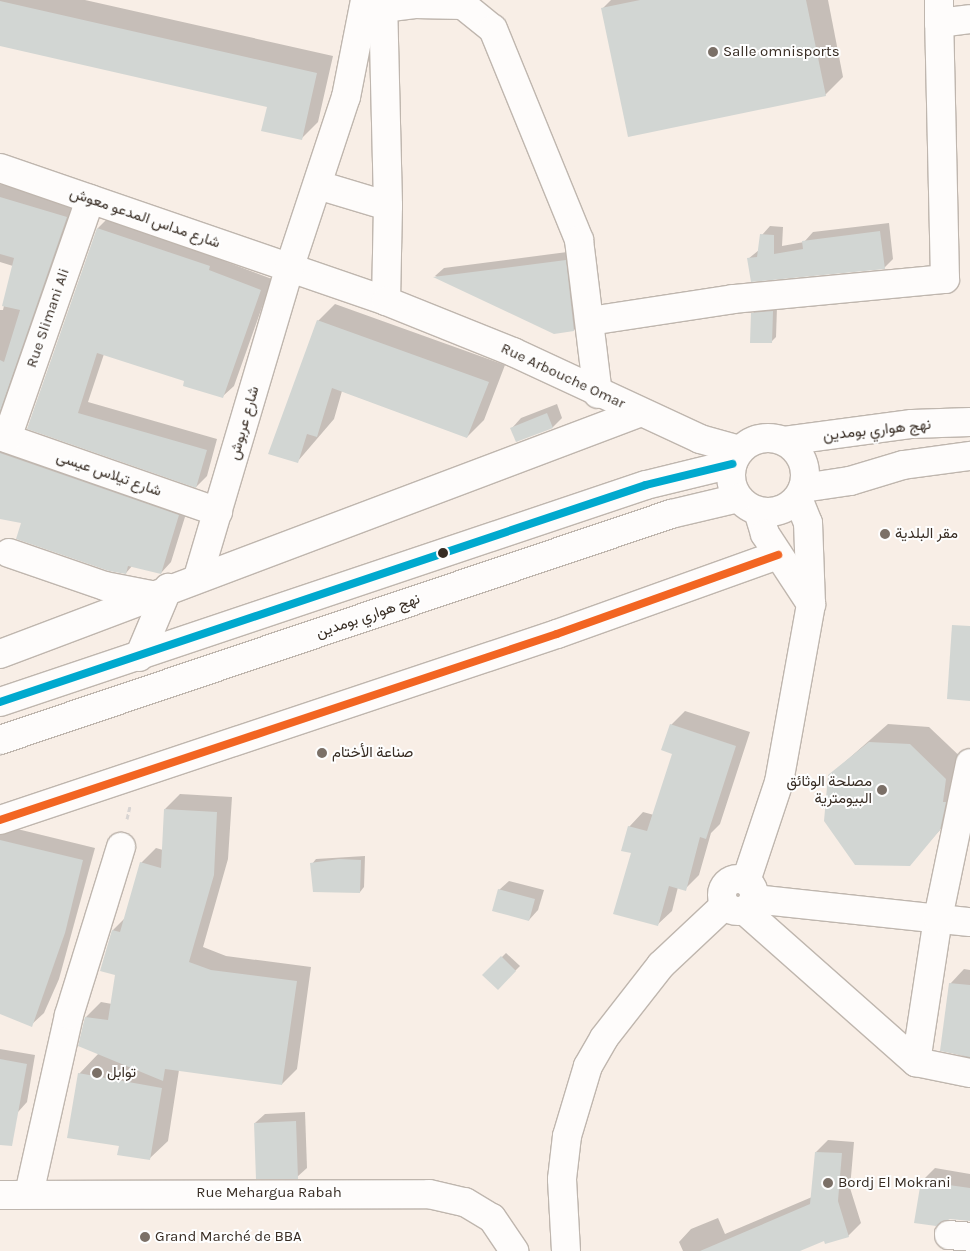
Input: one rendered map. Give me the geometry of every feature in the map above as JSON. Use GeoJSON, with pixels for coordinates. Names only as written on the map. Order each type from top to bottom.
{"type":"FeatureCollection","features":[{"type":"Feature","properties":{"kind":"street"},"geometry":{"type":"LineString","coordinates":[[289,269],[377,3]]}},
{"type":"Feature","properties":{"kind":"street"},"geometry":{"type":"LineString","coordinates":[[377,3],[388,206],[386,301]]}},
{"type":"Feature","properties":{"kind":"street"},"geometry":{"type":"LineString","coordinates":[[377,3],[463,5],[493,29],[579,240],[598,394]]}},
{"type":"Feature","properties":{"kind":"street"},"geometry":{"type":"LineString","coordinates":[[590,321],[733,299],[945,280],[939,11],[970,19]]}},
{"type":"Feature","properties":{"kind":"street","name":"شارع مداس المدعو معوش"},"geometry":{"type":"LineString","coordinates":[[0,168],[386,301]]}},
{"type":"Feature","properties":{"kind":"street"},"geometry":{"type":"LineString","coordinates":[[318,185],[388,206]]}},
{"type":"Feature","properties":{"kind":"street","name":"Rue Slimani Ali"},"geometry":{"type":"LineString","coordinates":[[3,437],[90,199]]}},
{"type":"Feature","properties":{"kind":"street","name":"شارع عربوش"},"geometry":{"type":"LineString","coordinates":[[198,577],[289,269]]}},
{"type":"Feature","properties":{"kind":"street","name":"Rue Arbouche Omar"},"geometry":{"type":"LineString","coordinates":[[386,301],[513,352],[598,394],[642,412],[736,457]]}},
{"type":"Feature","properties":{"kind":"street"},"geometry":{"type":"LineString","coordinates":[[0,654],[160,591],[642,412]]}},
{"type":"Feature","properties":{"kind":"street","name":"نهج هواري بومدين"},"geometry":{"type":"LineString","coordinates":[[784,440],[912,424],[970,422]]}},
{"type":"Feature","properties":{"kind":"street","name":"شارع تيلاس عيسى"},"geometry":{"type":"LineString","coordinates":[[3,437],[218,512]]}},
{"type":"Feature","properties":{"kind":"street"},"geometry":{"type":"LineString","coordinates":[[0,702],[139,657],[646,485],[736,457],[756,439],[784,440],[803,461],[806,477],[801,493],[808,523],[811,604],[779,782],[742,899],[661,965],[604,1038],[588,1066],[576,1099],[567,1136],[562,1179],[566,1251]]}},
{"type":"Feature","properties":{"kind":"street"},"geometry":{"type":"LineString","coordinates":[[748,504],[780,511],[801,493],[903,465],[970,456]]}},
{"type":"Feature","properties":{"kind":"street"},"geometry":{"type":"LineString","coordinates":[[736,457],[733,488],[748,504],[778,555],[811,604]]}},
{"type":"Feature","properties":{"kind":"street","name":"نهج هواري بومدين"},"geometry":{"type":"LineString","coordinates":[[0,740],[671,514],[748,504]]}},
{"type":"Feature","properties":{"kind":"street"},"geometry":{"type":"LineString","coordinates":[[9,553],[105,586],[160,591]]}},
{"type":"Feature","properties":{"kind":"street"},"geometry":{"type":"LineString","coordinates":[[0,820],[138,776],[557,634],[778,555]]}},
{"type":"Feature","properties":{"kind":"street"},"geometry":{"type":"LineString","coordinates":[[139,657],[160,591]]}},
{"type":"Feature","properties":{"kind":"street"},"geometry":{"type":"LineString","coordinates":[[916,1062],[938,918],[970,763]]}},
{"type":"Feature","properties":{"kind":"street"},"geometry":{"type":"LineString","coordinates":[[30,1194],[69,1015],[121,847]]}},
{"type":"Feature","properties":{"kind":"street"},"geometry":{"type":"LineString","coordinates":[[742,899],[970,922]]}},
{"type":"Feature","properties":{"kind":"street"},"geometry":{"type":"LineString","coordinates":[[742,899],[916,1062],[970,1072]]}},
{"type":"Feature","properties":{"kind":"street","name":"Rue Mehargua Rabah"},"geometry":{"type":"LineString","coordinates":[[0,1195],[429,1194],[464,1202],[492,1218],[514,1251]]}},
{"type":"Feature","properties":{"kind":"path"},"geometry":{"type":"LineString","coordinates":[[121,847],[138,776]]}},
{"type":"Feature","properties":{"kind":"building","name":"Salle omnisports"},"geometry":{"type":"Polygon","coordinates":[[[640,0],[806,0],[826,96],[628,137],[601,8],[640,0]]]}},
{"type":"Feature","properties":{"kind":"building"},"geometry":{"type":"Polygon","coordinates":[[[0,1],[317,73],[302,140],[261,131],[267,107],[0,46],[0,1]]]}},
{"type":"Feature","properties":{"kind":"building"},"geometry":{"type":"Polygon","coordinates":[[[0,197],[67,217],[0,411],[0,360],[4,362],[20,310],[2,306],[14,258],[0,254],[0,197]]]}},
{"type":"Feature","properties":{"kind":"building"},"geometry":{"type":"Polygon","coordinates":[[[97,228],[210,266],[209,270],[261,290],[223,398],[183,386],[184,381],[97,353],[78,413],[207,450],[196,488],[27,429],[97,228]]]}},
{"type":"Feature","properties":{"kind":"building"},"geometry":{"type":"Polygon","coordinates":[[[880,231],[885,269],[751,282],[747,258],[757,257],[760,234],[774,235],[774,254],[803,249],[802,241],[880,231]]]}},
{"type":"Feature","properties":{"kind":"building"},"geometry":{"type":"Polygon","coordinates":[[[566,260],[574,331],[554,334],[433,277],[566,260]]]}},
{"type":"Feature","properties":{"kind":"building"},"geometry":{"type":"Polygon","coordinates":[[[773,311],[772,343],[750,343],[751,313],[773,311]]]}},
{"type":"Feature","properties":{"kind":"building"},"geometry":{"type":"Polygon","coordinates":[[[317,320],[489,382],[467,438],[332,388],[317,437],[307,434],[298,463],[268,454],[317,320]]]}},
{"type":"Feature","properties":{"kind":"building"},"geometry":{"type":"Polygon","coordinates":[[[547,413],[553,428],[516,442],[510,428],[547,413]]]}},
{"type":"Feature","properties":{"kind":"building"},"geometry":{"type":"Polygon","coordinates":[[[0,453],[179,515],[161,574],[128,566],[126,574],[109,571],[16,539],[21,523],[0,519],[0,453]]]}},
{"type":"Feature","properties":{"kind":"building"},"geometry":{"type":"Polygon","coordinates":[[[952,625],[970,626],[970,701],[947,699],[952,625]]]}},
{"type":"Feature","properties":{"kind":"building"},"geometry":{"type":"Polygon","coordinates":[[[670,724],[736,746],[706,839],[700,837],[686,891],[669,886],[658,926],[613,914],[631,853],[621,851],[628,826],[647,831],[672,754],[661,750],[670,724]]]}},
{"type":"Feature","properties":{"kind":"building"},"geometry":{"type":"Polygon","coordinates":[[[869,742],[910,744],[946,779],[943,802],[946,802],[940,830],[910,866],[855,865],[824,821],[828,775],[869,742]]]}},
{"type":"Feature","properties":{"kind":"building"},"geometry":{"type":"Polygon","coordinates":[[[164,809],[217,812],[214,875],[189,962],[211,970],[297,981],[282,1085],[165,1069],[163,1081],[78,1046],[85,1017],[108,1020],[115,975],[100,971],[112,930],[120,932],[140,862],[161,868],[164,809]]]}},
{"type":"Feature","properties":{"kind":"building"},"geometry":{"type":"Polygon","coordinates":[[[0,840],[83,860],[65,933],[32,1027],[0,1014],[0,840]]]}},
{"type":"Feature","properties":{"kind":"building"},"geometry":{"type":"Polygon","coordinates":[[[339,859],[361,860],[360,893],[313,892],[310,863],[339,859]]]}},
{"type":"Feature","properties":{"kind":"building"},"geometry":{"type":"Polygon","coordinates":[[[498,889],[535,899],[529,921],[492,911],[498,889]]]}},
{"type":"Feature","properties":{"kind":"building"},"geometry":{"type":"Polygon","coordinates":[[[501,956],[516,971],[498,990],[482,975],[501,956]]]}},
{"type":"Feature","properties":{"kind":"building"},"geometry":{"type":"Polygon","coordinates":[[[949,983],[970,985],[970,1057],[940,1051],[949,983]]]}},
{"type":"Feature","properties":{"kind":"building"},"geometry":{"type":"Polygon","coordinates":[[[0,1059],[27,1064],[12,1146],[0,1145],[0,1059]]]}},
{"type":"Feature","properties":{"kind":"building"},"geometry":{"type":"Polygon","coordinates":[[[78,1073],[162,1088],[150,1160],[117,1155],[119,1146],[67,1138],[78,1073]]]}},
{"type":"Feature","properties":{"kind":"building"},"geometry":{"type":"Polygon","coordinates":[[[296,1121],[298,1179],[256,1179],[254,1123],[296,1121]]]}},
{"type":"Feature","properties":{"kind":"building"},"geometry":{"type":"Polygon","coordinates":[[[815,1152],[842,1153],[838,1201],[849,1237],[825,1244],[824,1241],[800,1251],[700,1251],[810,1204],[815,1152]]]}},
{"type":"Feature","properties":{"kind":"building"},"geometry":{"type":"Polygon","coordinates":[[[921,1181],[970,1188],[970,1221],[950,1219],[936,1226],[914,1223],[921,1181]]]}},
{"type":"Feature","properties":{"kind":"transit line"},"geometry":{"type":"LineString","coordinates":[[0,702],[646,485],[732,464]]}},
{"type":"Feature","properties":{"kind":"transit line"},"geometry":{"type":"LineString","coordinates":[[0,820],[557,634],[778,555]]}},
{"type":"Feature","properties":{"kind":"place","name":"Salle omnisports"},"geometry":{"type":"Point","coordinates":[713,52]}},
{"type":"Feature","properties":{"kind":"place","name":"مقر البلدية"},"geometry":{"type":"Point","coordinates":[885,534]}},
{"type":"Feature","properties":{"kind":"place","name":"صناعة الأختام"},"geometry":{"type":"Point","coordinates":[322,753]}},
{"type":"Feature","properties":{"kind":"place","name":"مصلحة الوثائق البيومترية"},"geometry":{"type":"Point","coordinates":[882,790]}},
{"type":"Feature","properties":{"kind":"place","name":"توابل"},"geometry":{"type":"Point","coordinates":[97,1073]}},
{"type":"Feature","properties":{"kind":"place","name":"Bordj El Mokrani"},"geometry":{"type":"Point","coordinates":[828,1183]}},
{"type":"Feature","properties":{"kind":"place","name":"Grand Marché de BBA"},"geometry":{"type":"Point","coordinates":[145,1237]}}]}
